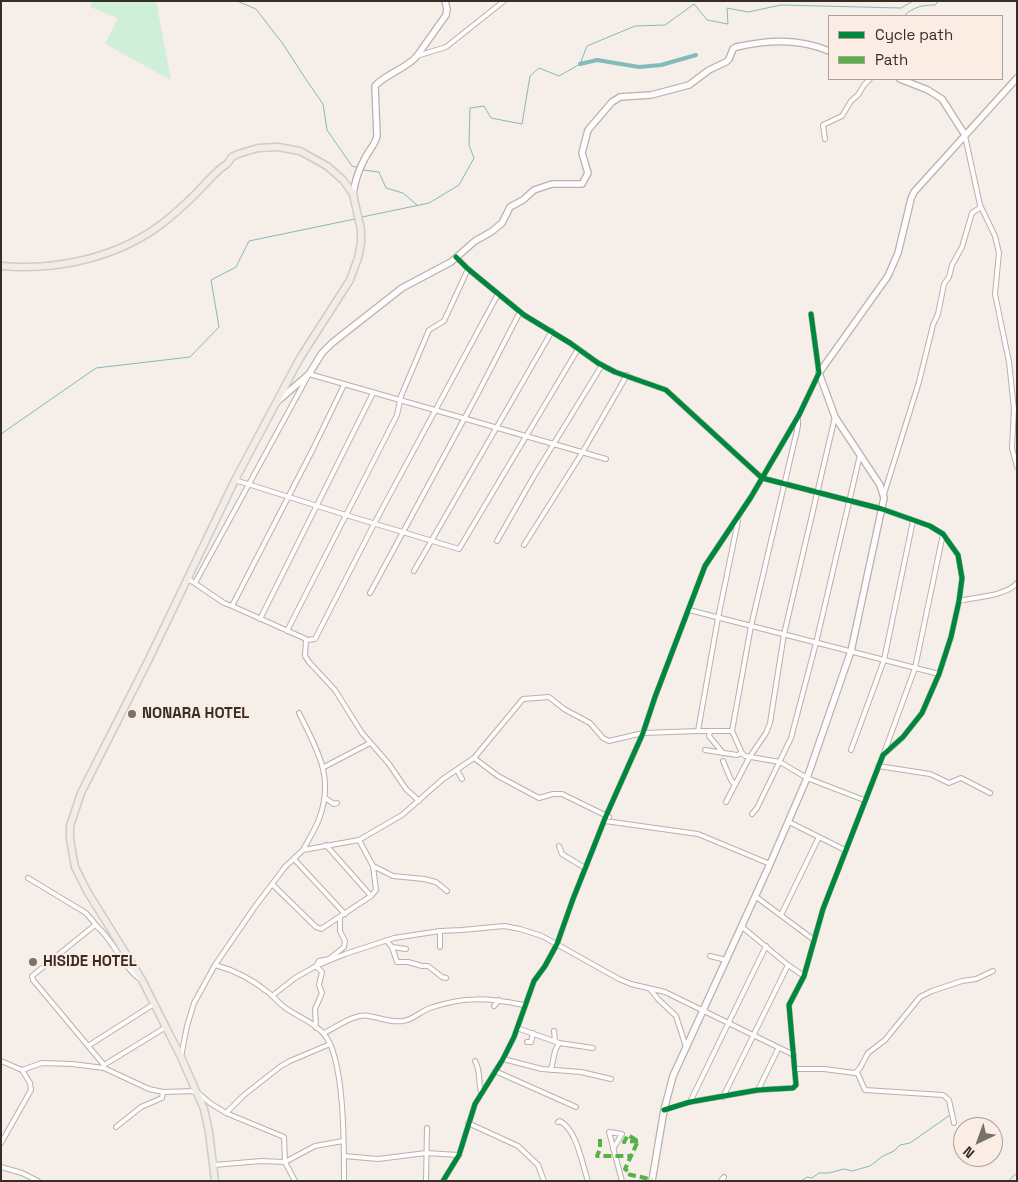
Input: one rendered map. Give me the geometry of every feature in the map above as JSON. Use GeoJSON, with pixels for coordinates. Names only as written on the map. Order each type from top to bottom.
{"type":"FeatureCollection","features":[{"type":"Feature","properties":{"kind":"main road"},"geometry":{"type":"LineString","coordinates":[[1,266],[20,267],[60,264],[87,260],[110,252],[167,220],[227,164],[232,157],[258,148],[289,148],[311,156],[334,172],[353,194],[361,230],[361,243],[350,280],[300,358],[235,480],[148,661],[81,793],[70,826],[70,839],[75,866],[142,980],[181,1057],[204,1109],[215,1181]]}},
{"type":"Feature","properties":{"kind":"street"},"geometry":{"type":"LineString","coordinates":[[353,194],[358,173],[377,136],[375,86],[397,69],[412,62],[417,56],[446,15],[445,1]]}},
{"type":"Feature","properties":{"kind":"street"},"geometry":{"type":"LineString","coordinates":[[417,56],[446,47],[504,1]]}},
{"type":"Feature","properties":{"kind":"street"},"geometry":{"type":"LineString","coordinates":[[195,584],[322,353],[402,288],[434,273],[451,262],[475,240],[502,224],[510,207],[523,200],[534,190],[552,184],[582,184],[588,173],[582,153],[588,130],[607,106],[616,98],[651,95],[689,84],[709,70],[726,62],[733,48],[736,47],[780,42],[801,42],[828,51]]}},
{"type":"Feature","properties":{"kind":"street"},"geometry":{"type":"LineString","coordinates":[[443,1181],[459,1155],[475,1104],[503,1059],[514,1037],[534,981],[557,944],[585,868],[643,734],[655,697],[705,566],[738,518],[762,478],[798,415],[819,373],[888,276],[898,253],[912,196],[1017,78]]}},
{"type":"Feature","properties":{"kind":"street"},"geometry":{"type":"LineString","coordinates":[[826,139],[823,125],[842,116],[851,101],[858,96],[864,84],[869,80]]}},
{"type":"Feature","properties":{"kind":"street"},"geometry":{"type":"LineString","coordinates":[[903,80],[942,98],[965,135],[976,192],[995,236],[999,254],[995,294],[1009,362],[1014,409],[1012,448],[1017,467]]}},
{"type":"Feature","properties":{"kind":"street"},"geometry":{"type":"LineString","coordinates":[[652,1181],[672,1076],[789,822],[807,778],[851,651],[884,494],[919,382],[933,325],[938,314],[944,284],[962,247],[972,213],[981,207]]}},
{"type":"Feature","properties":{"kind":"street"},"geometry":{"type":"LineString","coordinates":[[456,257],[468,270],[520,312],[602,366],[666,390],[762,478],[882,509],[930,526],[943,534],[958,555],[962,578],[951,637],[939,674],[922,713],[903,737],[883,755]]}},
{"type":"Feature","properties":{"kind":"street"},"geometry":{"type":"LineString","coordinates":[[287,631],[397,415],[403,393],[429,330],[444,321],[468,270]]}},
{"type":"Feature","properties":{"kind":"street"},"geometry":{"type":"LineString","coordinates":[[187,578],[232,606],[307,640],[315,639],[374,524],[498,294]]}},
{"type":"Feature","properties":{"kind":"street"},"geometry":{"type":"LineString","coordinates":[[370,593],[520,312]]}},
{"type":"Feature","properties":{"kind":"street"},"geometry":{"type":"LineString","coordinates":[[811,314],[819,373],[835,417],[884,494]]}},
{"type":"Feature","properties":{"kind":"street"},"geometry":{"type":"LineString","coordinates":[[414,571],[430,540],[552,332]]}},
{"type":"Feature","properties":{"kind":"street"},"geometry":{"type":"LineString","coordinates":[[235,480],[374,524],[459,548],[578,349]]}},
{"type":"Feature","properties":{"kind":"street"},"geometry":{"type":"LineString","coordinates":[[497,541],[602,366]]}},
{"type":"Feature","properties":{"kind":"street"},"geometry":{"type":"LineString","coordinates":[[277,402],[309,374]]}},
{"type":"Feature","properties":{"kind":"street"},"geometry":{"type":"LineString","coordinates":[[309,374],[606,460]]}},
{"type":"Feature","properties":{"kind":"street"},"geometry":{"type":"LineString","coordinates":[[524,545],[582,453],[627,375]]}},
{"type":"Feature","properties":{"kind":"street"},"geometry":{"type":"LineString","coordinates":[[232,606],[312,451],[344,384]]}},
{"type":"Feature","properties":{"kind":"street"},"geometry":{"type":"LineString","coordinates":[[260,619],[374,393]]}},
{"type":"Feature","properties":{"kind":"street"},"geometry":{"type":"LineString","coordinates":[[798,415],[798,426],[751,626],[732,731],[742,753],[749,758],[780,762],[807,778],[864,800]]}},
{"type":"Feature","properties":{"kind":"street"},"geometry":{"type":"LineString","coordinates":[[726,802],[734,784],[766,733],[770,723],[784,634],[835,417]]}},
{"type":"Feature","properties":{"kind":"street"},"geometry":{"type":"LineString","coordinates":[[752,814],[757,808],[791,738],[816,643],[860,455]]}},
{"type":"Feature","properties":{"kind":"street"},"geometry":{"type":"LineString","coordinates":[[698,731],[738,518]]}},
{"type":"Feature","properties":{"kind":"street"},"geometry":{"type":"LineString","coordinates":[[851,750],[884,660],[913,520]]}},
{"type":"Feature","properties":{"kind":"street"},"geometry":{"type":"LineString","coordinates":[[664,1110],[690,1102],[723,1098],[758,1090],[793,1088],[796,1085],[789,1008],[804,976],[822,909],[915,668],[943,534]]}},
{"type":"Feature","properties":{"kind":"street"},"geometry":{"type":"LineString","coordinates":[[959,601],[1004,592],[1017,584]]}},
{"type":"Feature","properties":{"kind":"street"},"geometry":{"type":"LineString","coordinates":[[689,610],[939,674]]}},
{"type":"Feature","properties":{"kind":"street"},"geometry":{"type":"LineString","coordinates":[[307,640],[306,656],[335,690],[370,743],[389,764],[406,789],[419,801]]}},
{"type":"Feature","properties":{"kind":"street"},"geometry":{"type":"LineString","coordinates":[[303,850],[359,840],[402,816],[443,779],[474,758],[524,698],[549,697],[564,709],[590,723],[606,740],[612,741],[643,734],[732,731]]}},
{"type":"Feature","properties":{"kind":"street"},"geometry":{"type":"LineString","coordinates":[[181,1057],[189,1015],[215,965],[285,867],[303,850],[319,820],[325,798],[326,779],[324,767],[299,713]]}},
{"type":"Feature","properties":{"kind":"street"},"geometry":{"type":"LineString","coordinates":[[701,714],[707,714]]}},
{"type":"Feature","properties":{"kind":"street"},"geometry":{"type":"LineString","coordinates":[[710,731],[709,736],[724,753]]}},
{"type":"Feature","properties":{"kind":"street"},"geometry":{"type":"LineString","coordinates":[[324,767],[370,743]]}},
{"type":"Feature","properties":{"kind":"street"},"geometry":{"type":"LineString","coordinates":[[705,750],[737,755],[742,753]]}},
{"type":"Feature","properties":{"kind":"street"},"geometry":{"type":"LineString","coordinates":[[474,758],[498,776],[539,798],[553,794],[562,794],[607,818],[698,834],[770,864]]}},
{"type":"Feature","properties":{"kind":"street"},"geometry":{"type":"LineString","coordinates":[[723,761],[730,780],[734,784]]}},
{"type":"Feature","properties":{"kind":"street"},"geometry":{"type":"LineString","coordinates":[[878,766],[930,774],[949,783],[962,778],[990,793]]}},
{"type":"Feature","properties":{"kind":"street"},"geometry":{"type":"LineString","coordinates":[[457,770],[462,779]]}},
{"type":"Feature","properties":{"kind":"street"},"geometry":{"type":"LineString","coordinates":[[325,798],[334,804],[337,802]]}},
{"type":"Feature","properties":{"kind":"street"},"geometry":{"type":"LineString","coordinates":[[789,822],[846,850]]}},
{"type":"Feature","properties":{"kind":"street"},"geometry":{"type":"LineString","coordinates":[[781,915],[819,837]]}},
{"type":"Feature","properties":{"kind":"street"},"geometry":{"type":"LineString","coordinates":[[272,884],[321,929],[371,896],[376,890],[373,866],[359,840]]}},
{"type":"Feature","properties":{"kind":"street"},"geometry":{"type":"LineString","coordinates":[[326,845],[371,896]]}},
{"type":"Feature","properties":{"kind":"street"},"geometry":{"type":"LineString","coordinates":[[559,846],[562,854],[585,868]]}},
{"type":"Feature","properties":{"kind":"street"},"geometry":{"type":"LineString","coordinates":[[294,859],[345,914]]}},
{"type":"Feature","properties":{"kind":"street"},"geometry":{"type":"LineString","coordinates":[[373,866],[393,876],[436,882],[447,891]]}},
{"type":"Feature","properties":{"kind":"street"},"geometry":{"type":"LineString","coordinates":[[28,878],[86,913],[135,976],[142,980]]}},
{"type":"Feature","properties":{"kind":"street"},"geometry":{"type":"LineString","coordinates":[[755,896],[814,940]]}},
{"type":"Feature","properties":{"kind":"street"},"geometry":{"type":"LineString","coordinates":[[316,966],[319,961],[329,959],[344,948],[345,941],[340,930],[340,917]]}},
{"type":"Feature","properties":{"kind":"street"},"geometry":{"type":"LineString","coordinates":[[97,926],[93,926],[32,976],[33,980],[104,1067]]}},
{"type":"Feature","properties":{"kind":"street"},"geometry":{"type":"LineString","coordinates":[[272,996],[295,978],[316,966],[394,938],[440,931],[504,926],[542,936],[619,979],[631,984],[665,992],[778,1049],[794,1055]]}},
{"type":"Feature","properties":{"kind":"street"},"geometry":{"type":"LineString","coordinates":[[742,926],[804,976]]}},
{"type":"Feature","properties":{"kind":"street"},"geometry":{"type":"LineString","coordinates":[[440,931],[440,947]]}},
{"type":"Feature","properties":{"kind":"street"},"geometry":{"type":"LineString","coordinates":[[387,941],[392,947],[397,962],[428,966],[446,978]]}},
{"type":"Feature","properties":{"kind":"street"},"geometry":{"type":"LineString","coordinates":[[690,1102],[766,946]]}},
{"type":"Feature","properties":{"kind":"street"},"geometry":{"type":"LineString","coordinates":[[392,947],[406,949]]}},
{"type":"Feature","properties":{"kind":"street"},"geometry":{"type":"LineString","coordinates":[[710,956],[726,960]]}},
{"type":"Feature","properties":{"kind":"street"},"geometry":{"type":"LineString","coordinates":[[215,965],[237,972],[272,996],[284,1007],[324,1033],[334,1053],[338,1070],[344,1181]]}},
{"type":"Feature","properties":{"kind":"street"},"geometry":{"type":"LineString","coordinates":[[723,1098],[788,965]]}},
{"type":"Feature","properties":{"kind":"street"},"geometry":{"type":"LineString","coordinates":[[316,966],[322,972],[319,985],[322,992],[315,1009],[316,1028]]}},
{"type":"Feature","properties":{"kind":"street"},"geometry":{"type":"LineString","coordinates":[[795,1068],[824,1069],[853,1074],[868,1053],[885,1040],[920,997],[962,981],[976,979],[993,971]]}},
{"type":"Feature","properties":{"kind":"street"},"geometry":{"type":"LineString","coordinates":[[649,989],[676,1016],[686,1047]]}},
{"type":"Feature","properties":{"kind":"street"},"geometry":{"type":"LineString","coordinates":[[324,1033],[356,1017],[368,1015],[384,1020],[403,1021],[414,1018],[426,1010],[446,1002],[471,998],[498,1000],[524,1005]]}},
{"type":"Feature","properties":{"kind":"street"},"geometry":{"type":"LineString","coordinates":[[494,1006],[498,1000]]}},
{"type":"Feature","properties":{"kind":"street"},"geometry":{"type":"LineString","coordinates":[[88,1046],[154,1004]]}},
{"type":"Feature","properties":{"kind":"street"},"geometry":{"type":"LineString","coordinates":[[104,1067],[166,1027]]}},
{"type":"Feature","properties":{"kind":"street"},"geometry":{"type":"LineString","coordinates":[[516,1028],[557,1042],[565,1047],[593,1048]]}},
{"type":"Feature","properties":{"kind":"street"},"geometry":{"type":"LineString","coordinates":[[551,1070],[557,1042],[554,1031]]}},
{"type":"Feature","properties":{"kind":"street"},"geometry":{"type":"LineString","coordinates":[[527,1042],[531,1042],[533,1033]]}},
{"type":"Feature","properties":{"kind":"street"},"geometry":{"type":"LineString","coordinates":[[226,1113],[244,1095],[281,1066],[330,1044]]}},
{"type":"Feature","properties":{"kind":"street"},"geometry":{"type":"LineString","coordinates":[[758,1090],[778,1049]]}},
{"type":"Feature","properties":{"kind":"street"},"geometry":{"type":"LineString","coordinates":[[503,1059],[551,1070],[581,1072],[611,1079]]}},
{"type":"Feature","properties":{"kind":"street"},"geometry":{"type":"LineString","coordinates":[[475,1061],[479,1067],[481,1092]]}},
{"type":"Feature","properties":{"kind":"street"},"geometry":{"type":"LineString","coordinates":[[1,1062],[22,1070],[30,1083],[31,1090],[1,1143]]}},
{"type":"Feature","properties":{"kind":"street"},"geometry":{"type":"LineString","coordinates":[[22,1070],[42,1063],[104,1067],[149,1089],[163,1092],[196,1091],[226,1113],[284,1136],[285,1162],[294,1181]]}},
{"type":"Feature","properties":{"kind":"street"},"geometry":{"type":"LineString","coordinates":[[495,1071],[576,1107]]}},
{"type":"Feature","properties":{"kind":"street"},"geometry":{"type":"LineString","coordinates":[[856,1072],[866,1090],[943,1095],[949,1100],[953,1118]]}},
{"type":"Feature","properties":{"kind":"street"},"geometry":{"type":"LineString","coordinates":[[116,1127],[141,1107],[162,1098],[163,1092]]}},
{"type":"Feature","properties":{"kind":"street"},"geometry":{"type":"LineString","coordinates":[[558,1122],[567,1124],[577,1144],[588,1181]]}},
{"type":"Feature","properties":{"kind":"street"},"geometry":{"type":"LineString","coordinates":[[468,1123],[518,1146],[538,1165],[544,1181]]}},
{"type":"Feature","properties":{"kind":"street"},"geometry":{"type":"LineString","coordinates":[[426,1181],[427,1128]]}},
{"type":"Feature","properties":{"kind":"street"},"geometry":{"type":"LineString","coordinates":[[613,1149],[622,1134],[609,1132],[613,1149],[622,1181]]}},
{"type":"Feature","properties":{"kind":"street"},"geometry":{"type":"LineString","coordinates":[[214,1165],[261,1161],[285,1162],[315,1146],[343,1142]]}},
{"type":"Feature","properties":{"kind":"street"},"geometry":{"type":"LineString","coordinates":[[344,1156],[378,1159],[426,1153],[459,1155]]}},
{"type":"Feature","properties":{"kind":"street"},"geometry":{"type":"LineString","coordinates":[[1,1167],[22,1173],[38,1181]]}},
{"type":"Feature","properties":{"kind":"green space"},"geometry":{"type":"Polygon","coordinates":[[[92,1],[156,1],[171,80],[105,44],[118,18],[90,7],[92,1]]]}},
{"type":"Feature","properties":{"kind":"waterway"},"geometry":{"type":"LineString","coordinates":[[237,1],[256,9],[283,44],[323,104],[327,130],[352,166],[359,168]]}},
{"type":"Feature","properties":{"kind":"waterway"},"geometry":{"type":"LineString","coordinates":[[362,217],[429,203],[459,185],[474,158],[469,145],[470,108],[484,106],[491,118],[522,124],[530,76],[539,68],[559,76],[580,64],[587,46],[635,26],[665,25],[694,4],[707,20],[728,24],[727,8],[748,12],[781,5],[901,8],[913,1]]}},
{"type":"Feature","properties":{"kind":"waterway"},"geometry":{"type":"LineString","coordinates":[[905,15],[922,6],[935,5],[939,1]]}},
{"type":"Feature","properties":{"kind":"waterway"},"geometry":{"type":"LineString","coordinates":[[580,64],[597,60],[639,67],[661,65],[696,55]]}},
{"type":"Feature","properties":{"kind":"waterway"},"geometry":{"type":"LineString","coordinates":[[363,170],[379,172],[386,188],[403,193],[417,205]]}},
{"type":"Feature","properties":{"kind":"waterway"},"geometry":{"type":"LineString","coordinates":[[1,434],[96,368],[190,357],[219,327],[211,280],[236,267],[249,241],[355,219]]}},
{"type":"Feature","properties":{"kind":"waterway"},"geometry":{"type":"LineString","coordinates":[[801,1181],[807,1177],[812,1178],[819,1173],[829,1173],[844,1169],[852,1171],[870,1166],[900,1145],[910,1143],[950,1115]]}},
{"type":"Feature","properties":{"kind":"waterway"},"geometry":{"type":"LineString","coordinates":[[1008,1181],[1017,1173]]}},
{"type":"Feature","properties":{"kind":"marked path"},"geometry":{"type":"LineString","coordinates":[[638,1141],[624,1142],[628,1135],[638,1141],[625,1169],[629,1172],[628,1174],[652,1180]]}},
{"type":"Feature","properties":{"kind":"marked path"},"geometry":{"type":"LineString","coordinates":[[600,1139],[600,1149],[597,1156],[630,1156]]}},
{"type":"Feature","properties":{"kind":"cycle path"},"geometry":{"type":"LineString","coordinates":[[456,257],[524,315],[570,343],[598,363],[615,372],[666,390],[762,478],[882,509],[930,526],[943,534],[958,555],[962,578],[959,601],[951,637],[939,674],[922,713],[903,737],[883,755],[823,909],[804,976],[789,1005],[796,1085],[793,1088],[758,1090],[690,1102],[664,1110]]}},
{"type":"Feature","properties":{"kind":"cycle path"},"geometry":{"type":"LineString","coordinates":[[443,1181],[459,1155],[475,1104],[503,1059],[514,1037],[534,981],[557,944],[606,816],[643,733],[705,566],[751,497],[799,415],[819,373],[811,314]]}},
{"type":"Feature","properties":{"kind":"place","name":"NONARA HOTEL"},"geometry":{"type":"Point","coordinates":[132,714]}},
{"type":"Feature","properties":{"kind":"place","name":"HISIDE HOTEL"},"geometry":{"type":"Point","coordinates":[33,962]}}]}
